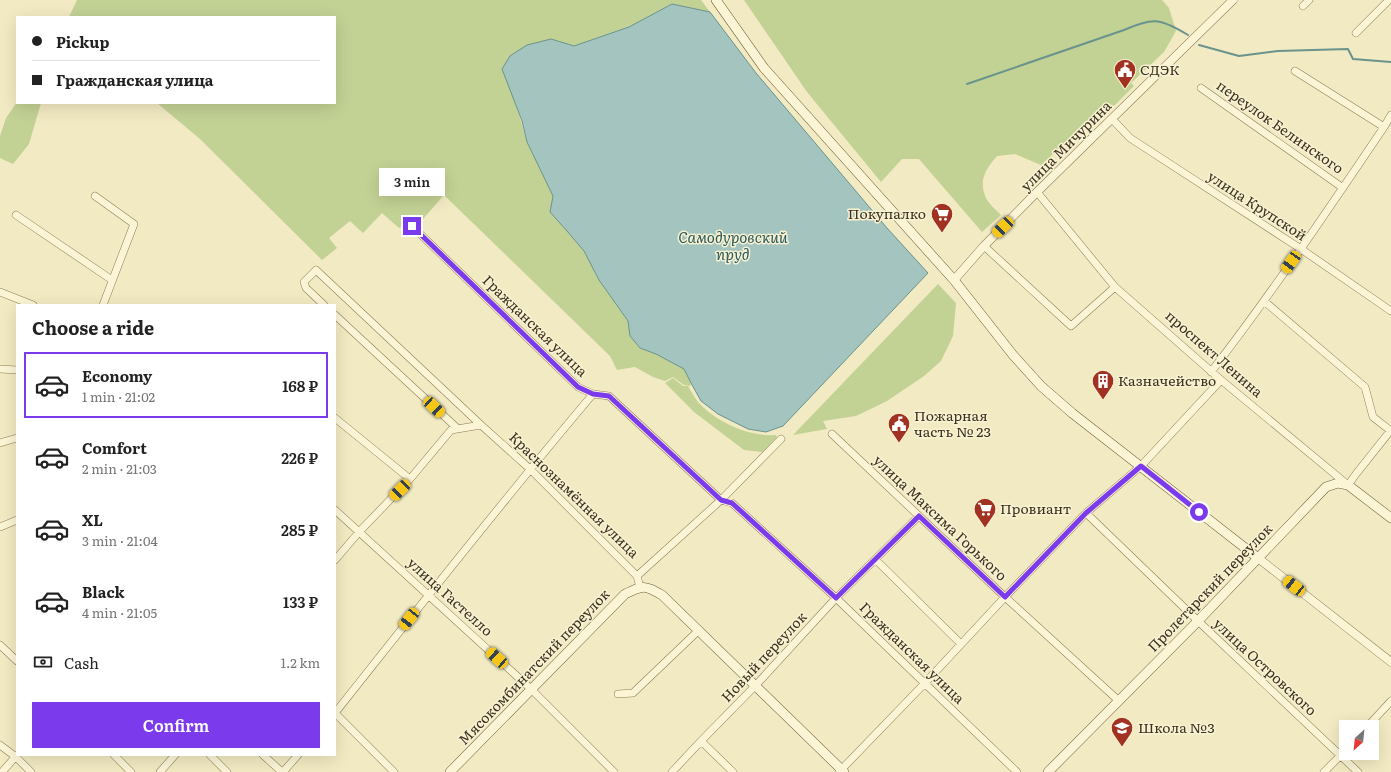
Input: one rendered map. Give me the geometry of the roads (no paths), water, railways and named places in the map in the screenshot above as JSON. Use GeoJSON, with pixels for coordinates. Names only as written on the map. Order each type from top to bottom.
{"type":"FeatureCollection","features":[{"type":"Feature","properties":{"kind":"main road"},"geometry":{"type":"LineString","coordinates":[[716,0],[764,68],[954,280],[1013,355],[1041,386],[1072,413],[1258,558]]}},
{"type":"Feature","properties":{"kind":"main road","name":"Пролетарский переулок"},"geometry":{"type":"LineString","coordinates":[[1048,772],[1198,621],[1326,487],[1338,483],[1348,485]]}},
{"type":"Feature","properties":{"kind":"main road","name":"проспект Ленина"},"geometry":{"type":"LineString","coordinates":[[1348,485],[1391,518]]}},
{"type":"Feature","properties":{"kind":"main road"},"geometry":{"type":"LineString","coordinates":[[640,587],[648,587],[662,595],[841,771]]}},
{"type":"Feature","properties":{"kind":"main road","name":"Мясокомбинатский переулок"},"geometry":{"type":"LineString","coordinates":[[450,772],[624,594],[640,587]]}},
{"type":"Feature","properties":{"kind":"street","name":"улица Мичурина"},"geometry":{"type":"LineString","coordinates":[[954,280],[984,246],[1037,192],[1233,0]]}},
{"type":"Feature","properties":{"kind":"street"},"geometry":{"type":"LineString","coordinates":[[1303,6],[1309,0]]}},
{"type":"Feature","properties":{"kind":"street"},"geometry":{"type":"LineString","coordinates":[[1356,33],[1388,0]]}},
{"type":"Feature","properties":{"kind":"street"},"geometry":{"type":"LineString","coordinates":[[1295,71],[1384,127]]}},
{"type":"Feature","properties":{"kind":"street","name":"переулок Белинского"},"geometry":{"type":"LineString","coordinates":[[1201,88],[1343,188]]}},
{"type":"Feature","properties":{"kind":"street"},"geometry":{"type":"LineString","coordinates":[[1211,372],[1264,302],[1390,117]]}},
{"type":"Feature","properties":{"kind":"street","name":"улица Крупской"},"geometry":{"type":"LineString","coordinates":[[1112,119],[1130,138],[1301,249],[1391,311]]}},
{"type":"Feature","properties":{"kind":"street","name":"проспект Ленина"},"geometry":{"type":"LineString","coordinates":[[1037,192],[1115,287],[1220,380],[1348,485]]}},
{"type":"Feature","properties":{"kind":"street"},"geometry":{"type":"LineString","coordinates":[[96,196],[134,224],[103,304]]}},
{"type":"Feature","properties":{"kind":"street"},"geometry":{"type":"LineString","coordinates":[[16,215],[112,280]]}},
{"type":"Feature","properties":{"kind":"street","name":"Гражданская улица"},"geometry":{"type":"LineString","coordinates":[[412,226],[578,387],[593,394],[609,396],[721,500],[732,503],[836,598],[1017,772]]}},
{"type":"Feature","properties":{"kind":"street"},"geometry":{"type":"LineString","coordinates":[[984,246],[1071,326],[1115,287]]}},
{"type":"Feature","properties":{"kind":"street","name":"Краснознамённая улица"},"geometry":{"type":"LineString","coordinates":[[323,304],[306,288],[304,282],[316,270],[530,469],[637,576],[640,587]]}},
{"type":"Feature","properties":{"kind":"street"},"geometry":{"type":"LineString","coordinates":[[0,292],[30,304]]}},
{"type":"Feature","properties":{"kind":"street"},"geometry":{"type":"LineString","coordinates":[[1264,302],[1365,387],[1373,417],[1391,431],[1348,485]]}},
{"type":"Feature","properties":{"kind":"street"},"geometry":{"type":"LineString","coordinates":[[336,316],[457,428]]}},
{"type":"Feature","properties":{"kind":"street"},"geometry":{"type":"LineString","coordinates":[[0,369],[16,370]]}},
{"type":"Feature","properties":{"kind":"street"},"geometry":{"type":"LineString","coordinates":[[841,771],[1086,513],[1141,466],[1220,380]]}},
{"type":"Feature","properties":{"kind":"street"},"geometry":{"type":"LineString","coordinates":[[336,712],[428,595],[593,394]]}},
{"type":"Feature","properties":{"kind":"street"},"geometry":{"type":"LineString","coordinates":[[336,419],[410,480]]}},
{"type":"Feature","properties":{"kind":"street"},"geometry":{"type":"LineString","coordinates":[[336,559],[359,532],[410,480],[451,430],[482,425]]}},
{"type":"Feature","properties":{"kind":"street","name":"улица Максима Горького"},"geometry":{"type":"LineString","coordinates":[[832,434],[1005,597],[1119,701]]}},
{"type":"Feature","properties":{"kind":"street"},"geometry":{"type":"LineString","coordinates":[[0,443],[16,438]]}},
{"type":"Feature","properties":{"kind":"street"},"geometry":{"type":"LineString","coordinates":[[637,576],[721,500],[781,439]]}},
{"type":"Feature","properties":{"kind":"street","name":"улица Гастелло"},"geometry":{"type":"LineString","coordinates":[[336,511],[531,690],[614,772]]}},
{"type":"Feature","properties":{"kind":"street","name":"улица Островского"},"geometry":{"type":"LineString","coordinates":[[1086,513],[1198,621],[1339,748]]}},
{"type":"Feature","properties":{"kind":"street","name":"Новый переулок"},"geometry":{"type":"LineString","coordinates":[[672,772],[756,686],[836,598],[919,516]]}},
{"type":"Feature","properties":{"kind":"street"},"geometry":{"type":"LineString","coordinates":[[0,527],[16,520]]}},
{"type":"Feature","properties":{"kind":"street"},"geometry":{"type":"LineString","coordinates":[[1258,558],[1391,662]]}},
{"type":"Feature","properties":{"kind":"street"},"geometry":{"type":"LineString","coordinates":[[876,560],[961,644]]}},
{"type":"Feature","properties":{"kind":"street"},"geometry":{"type":"LineString","coordinates":[[618,694],[633,693],[699,630]]}},
{"type":"Feature","properties":{"kind":"street"},"geometry":{"type":"LineString","coordinates":[[0,645],[16,660]]}},
{"type":"Feature","properties":{"kind":"street"},"geometry":{"type":"LineString","coordinates":[[1373,720],[1391,700]]}},
{"type":"Feature","properties":{"kind":"street"},"geometry":{"type":"LineString","coordinates":[[336,714],[394,772]]}},
{"type":"Feature","properties":{"kind":"street"},"geometry":{"type":"LineString","coordinates":[[701,741],[733,772]]}},
{"type":"Feature","properties":{"kind":"street"},"geometry":{"type":"LineString","coordinates":[[0,745],[16,756],[31,772]]}},
{"type":"Feature","properties":{"kind":"street"},"geometry":{"type":"LineString","coordinates":[[2,772],[16,756]]}},
{"type":"Feature","properties":{"kind":"street"},"geometry":{"type":"LineString","coordinates":[[115,756],[131,772]]}},
{"type":"Feature","properties":{"kind":"street"},"geometry":{"type":"LineString","coordinates":[[160,772],[174,756]]}},
{"type":"Feature","properties":{"kind":"street"},"geometry":{"type":"LineString","coordinates":[[211,756],[227,772]]}},
{"type":"Feature","properties":{"kind":"street"},"geometry":{"type":"LineString","coordinates":[[264,756],[282,772],[297,756]]}},
{"type":"Feature","properties":{"kind":"street"},"geometry":{"type":"LineString","coordinates":[[1324,772],[1339,758]]}},
{"type":"Feature","properties":{"kind":"street","name":"улица Островского"},"geometry":{"type":"LineString","coordinates":[[1349,760],[1358,772]]}},
{"type":"Feature","properties":{"kind":"water","name":"Самодуровский пруд"},"geometry":{"type":"Polygon","coordinates":[[[672,4],[710,12],[756,73],[887,228],[928,273],[783,426],[766,432],[748,429],[718,414],[701,401],[684,369],[656,354],[640,348],[630,336],[628,321],[599,280],[584,251],[550,212],[553,196],[527,142],[522,121],[502,69],[510,56],[527,45],[551,39],[574,46],[629,27],[672,4]]]}},
{"type":"Feature","properties":{"kind":"waterway"},"geometry":{"type":"LineString","coordinates":[[967,84],[1150,21],[1170,25],[1188,35]]}},
{"type":"Feature","properties":{"kind":"waterway"},"geometry":{"type":"LineString","coordinates":[[1199,45],[1239,56],[1278,51],[1348,49],[1353,59],[1391,62]]}},
{"type":"Feature","properties":{"kind":"place","name":"СДЭК"},"geometry":{"type":"Point","coordinates":[1125,90]}},
{"type":"Feature","properties":{"kind":"place","name":"Покупалко"},"geometry":{"type":"Point","coordinates":[942,234]}},
{"type":"Feature","properties":{"kind":"place","name":"Казначейство"},"geometry":{"type":"Point","coordinates":[1103,400]}},
{"type":"Feature","properties":{"kind":"place","name":"Пожарная часть № 23"},"geometry":{"type":"Point","coordinates":[899,444]}},
{"type":"Feature","properties":{"kind":"place","name":"Провиант"},"geometry":{"type":"Point","coordinates":[985,528]}},
{"type":"Feature","properties":{"kind":"place","name":"Школа №3"},"geometry":{"type":"Point","coordinates":[1122,748]}}]}
